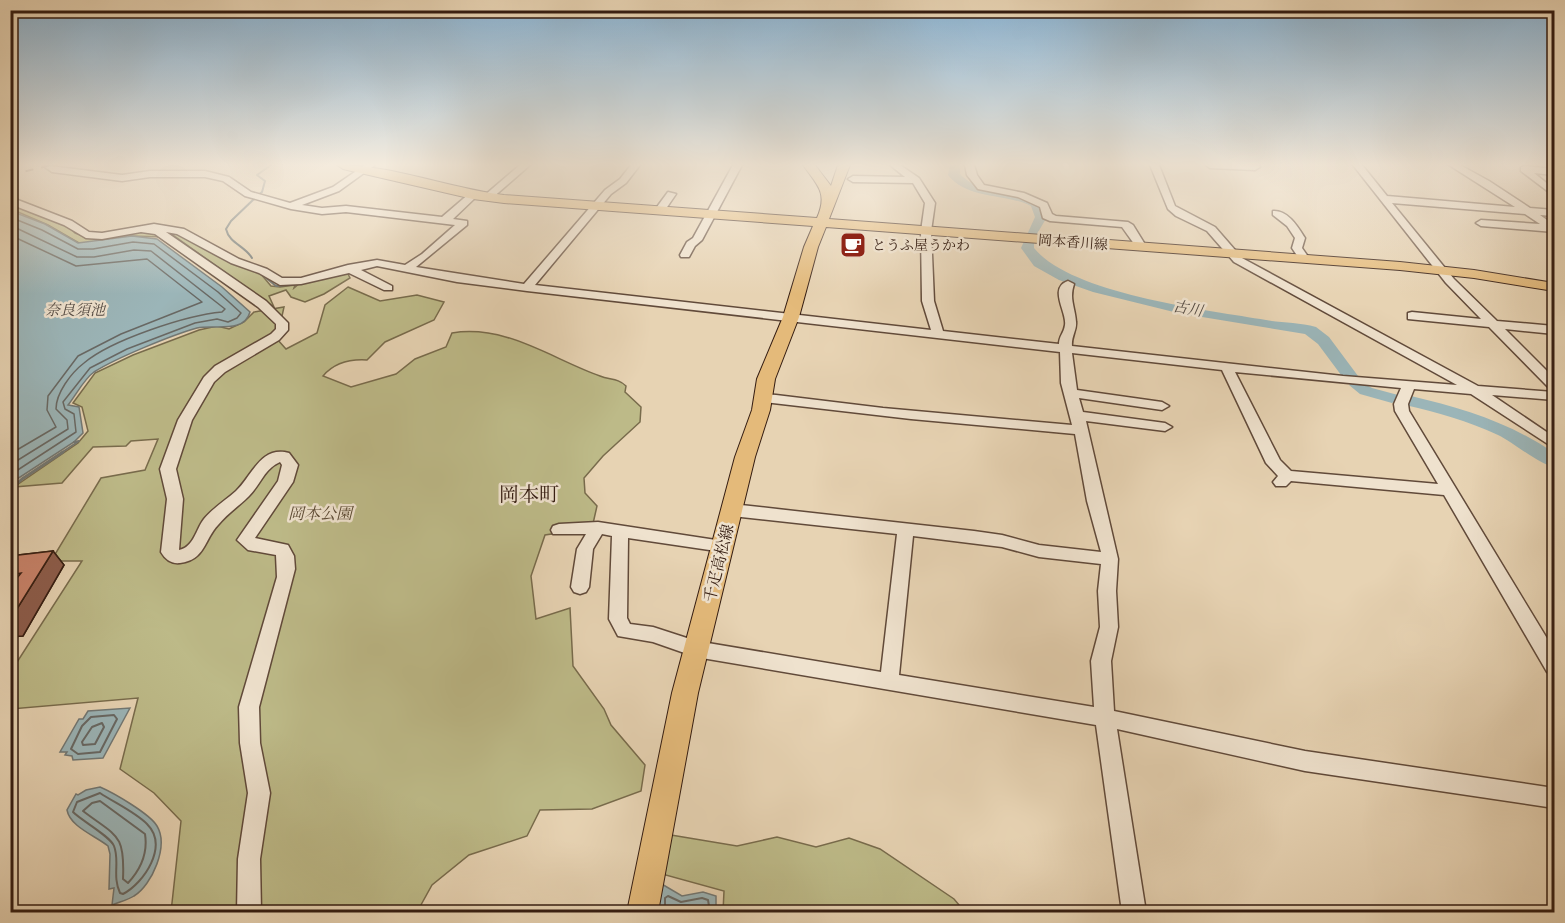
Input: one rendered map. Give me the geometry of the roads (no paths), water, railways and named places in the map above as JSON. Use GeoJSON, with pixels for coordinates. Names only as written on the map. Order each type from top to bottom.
{"type":"FeatureCollection","features":[{"type":"Feature","properties":{"kind":"main road","name":"岡本香川線"},"geometry":{"type":"LineString","coordinates":[[614,208],[711,215],[825,213],[926,231],[1441,270],[1554,287]]}},
{"type":"Feature","properties":{"kind":"main road"},"geometry":{"type":"LineString","coordinates":[[825,208],[825,213]]}},
{"type":"Feature","properties":{"kind":"main road","name":"千疋高松線"},"geometry":{"type":"LineString","coordinates":[[642,912],[664,794],[696,649],[764,398],[766,379],[791,317],[811,247],[827,208]]}},
{"type":"Feature","properties":{"kind":"street"},"geometry":{"type":"LineString","coordinates":[[30,208],[68,223],[80,232],[92,236],[154,227],[180,231],[235,261],[263,271],[280,282],[301,281],[348,268],[377,263],[457,279],[527,288],[1408,387],[1554,396]]}},
{"type":"Feature","properties":{"kind":"street"},"geometry":{"type":"LineString","coordinates":[[307,208],[346,209],[463,223],[426,256],[408,268]]}},
{"type":"Feature","properties":{"kind":"street"},"geometry":{"type":"LineString","coordinates":[[415,208],[453,212]]}},
{"type":"Feature","properties":{"kind":"street"},"geometry":{"type":"LineString","coordinates":[[444,221],[458,208]]}},
{"type":"Feature","properties":{"kind":"street"},"geometry":{"type":"LineString","coordinates":[[527,288],[596,208]]}},
{"type":"Feature","properties":{"kind":"street"},"geometry":{"type":"LineString","coordinates":[[685,255],[691,244],[697,240],[715,208]]}},
{"type":"Feature","properties":{"kind":"street"},"geometry":{"type":"LineString","coordinates":[[929,208],[926,231],[928,301],[938,334]]}},
{"type":"Feature","properties":{"kind":"street"},"geometry":{"type":"LineString","coordinates":[[1045,208],[1047,216],[1054,219],[1124,224],[1129,227],[1141,246]]}},
{"type":"Feature","properties":{"kind":"street"},"geometry":{"type":"LineString","coordinates":[[1172,208],[1211,229],[1229,253],[1251,269],[1477,391],[1554,443]]}},
{"type":"Feature","properties":{"kind":"street"},"geometry":{"type":"LineString","coordinates":[[1390,208],[1441,270],[1554,385]]}},
{"type":"Feature","properties":{"kind":"street"},"geometry":{"type":"LineString","coordinates":[[1493,208],[1554,213]]}},
{"type":"Feature","properties":{"kind":"street"},"geometry":{"type":"LineString","coordinates":[[1524,208],[1554,228]]}},
{"type":"Feature","properties":{"kind":"street"},"geometry":{"type":"LineString","coordinates":[[1277,213],[1294,228],[1300,238],[1297,248],[1304,258]]}},
{"type":"Feature","properties":{"kind":"street"},"geometry":{"type":"LineString","coordinates":[[1470,214],[1539,218]]}},
{"type":"Feature","properties":{"kind":"street"},"geometry":{"type":"LineString","coordinates":[[1501,216],[1512,225]]}},
{"type":"Feature","properties":{"kind":"street"},"geometry":{"type":"LineString","coordinates":[[1481,224],[1554,228]]}},
{"type":"Feature","properties":{"kind":"street"},"geometry":{"type":"LineString","coordinates":[[147,229],[158,231],[170,238],[262,304],[282,323],[282,330],[276,337],[232,359],[209,380],[185,420],[168,469],[175,499],[169,552],[176,557],[181,557],[198,548],[211,522],[245,490],[264,464],[284,456],[290,465],[285,482],[245,540],[254,546],[282,549],[287,556],[286,577],[249,707],[250,743],[259,793],[249,859],[249,912]]}},
{"type":"Feature","properties":{"kind":"street"},"geometry":{"type":"LineString","coordinates":[[348,268],[388,288]]}},
{"type":"Feature","properties":{"kind":"street"},"geometry":{"type":"LineString","coordinates":[[1068,284],[1064,295],[1071,325],[1065,338],[1070,393],[1110,559],[1107,591],[1109,627],[1101,661],[1106,718],[1134,912]]}},
{"type":"Feature","properties":{"kind":"street"},"geometry":{"type":"LineString","coordinates":[[1412,316],[1554,330]]}},
{"type":"Feature","properties":{"kind":"street"},"geometry":{"type":"LineString","coordinates":[[1226,366],[1284,479],[1447,490]]}},
{"type":"Feature","properties":{"kind":"street"},"geometry":{"type":"LineString","coordinates":[[1408,387],[1401,404],[1402,411],[1554,666]]}},
{"type":"Feature","properties":{"kind":"street"},"geometry":{"type":"LineString","coordinates":[[1070,393],[1162,406]]}},
{"type":"Feature","properties":{"kind":"street"},"geometry":{"type":"LineString","coordinates":[[764,398],[797,399],[962,422],[1078,422],[1165,427]]}},
{"type":"Feature","properties":{"kind":"street"},"geometry":{"type":"LineString","coordinates":[[1139,403],[1142,424]]}},
{"type":"Feature","properties":{"kind":"street"},"geometry":{"type":"LineString","coordinates":[[732,510],[974,537],[1002,541],[1039,551],[1110,559]]}},
{"type":"Feature","properties":{"kind":"street"},"geometry":{"type":"LineString","coordinates":[[559,530],[598,528],[723,546]]}},
{"type":"Feature","properties":{"kind":"street"},"geometry":{"type":"LineString","coordinates":[[580,587],[585,549],[598,528]]}},
{"type":"Feature","properties":{"kind":"street"},"geometry":{"type":"LineString","coordinates":[[889,681],[906,529]]}},
{"type":"Feature","properties":{"kind":"street"},"geometry":{"type":"LineString","coordinates":[[620,531],[618,619],[625,632],[658,633],[664,639],[696,649],[1106,718],[1305,761],[1554,798]]}},
{"type":"Feature","properties":{"kind":"water","name":"奈良須池"},"geometry":{"type":"Polygon","coordinates":[[[11,211],[45,224],[78,243],[132,236],[157,239],[222,287],[250,312],[247,319],[235,326],[204,327],[186,331],[159,341],[94,372],[83,383],[68,405],[79,407],[83,433],[74,442],[11,483],[11,211]]]}},
{"type":"Feature","properties":{"kind":"water"},"geometry":{"type":"Polygon","coordinates":[[[130,708],[103,758],[73,760],[72,756],[65,755],[67,752],[60,752],[79,719],[83,719],[88,711],[130,708]]]}},
{"type":"Feature","properties":{"kind":"water"},"geometry":{"type":"Polygon","coordinates":[[[100,787],[140,810],[153,821],[160,834],[160,854],[147,883],[134,896],[112,905],[114,888],[109,889],[110,854],[108,846],[78,826],[67,810],[76,794],[100,787]]]}},
{"type":"Feature","properties":{"kind":"water"},"geometry":{"type":"Polygon","coordinates":[[[660,883],[682,896],[703,892],[716,896],[716,912],[659,912],[660,883]]]}},
{"type":"Feature","properties":{"kind":"waterway"},"geometry":{"type":"LineString","coordinates":[[244,208],[226,229],[230,238],[252,258]]}},
{"type":"Feature","properties":{"kind":"waterway","name":"古川"},"geometry":{"type":"LineString","coordinates":[[1031,236],[1041,217],[1038,208]]}},
{"type":"Feature","properties":{"kind":"waterway","name":"古川"},"geometry":{"type":"LineString","coordinates":[[1029,241],[1027,248],[1039,263],[1064,277],[1098,289],[1178,309],[1311,330],[1323,340],[1350,376]]}},
{"type":"Feature","properties":{"kind":"waterway"},"geometry":{"type":"LineString","coordinates":[[260,273],[276,286],[295,284]]}},
{"type":"Feature","properties":{"kind":"waterway","name":"古川"},"geometry":{"type":"LineString","coordinates":[[1357,385],[1366,391],[1392,398]]}},
{"type":"Feature","properties":{"kind":"waterway","name":"古川"},"geometry":{"type":"LineString","coordinates":[[1411,401],[1449,411],[1504,431],[1554,461]]}},
{"type":"Feature","properties":{"kind":"waterway"},"geometry":{"type":"LineString","coordinates":[[61,453],[79,441],[74,442]]}},
{"type":"Feature","properties":{"kind":"waterway"},"geometry":{"type":"LineString","coordinates":[[10,490],[22,479],[63,452]]}},
{"type":"Feature","properties":{"kind":"place","name":"とうふ屋うかわ"},"geometry":{"type":"Point","coordinates":[853,245]}},
{"type":"Feature","properties":{"kind":"district","name":"岡本町"},"geometry":{"type":"Point","coordinates":[529,494]}},
{"type":"Feature","properties":{"kind":"park label","name":"岡本公園"},"geometry":{"type":"Point","coordinates":[320,513]}}]}
